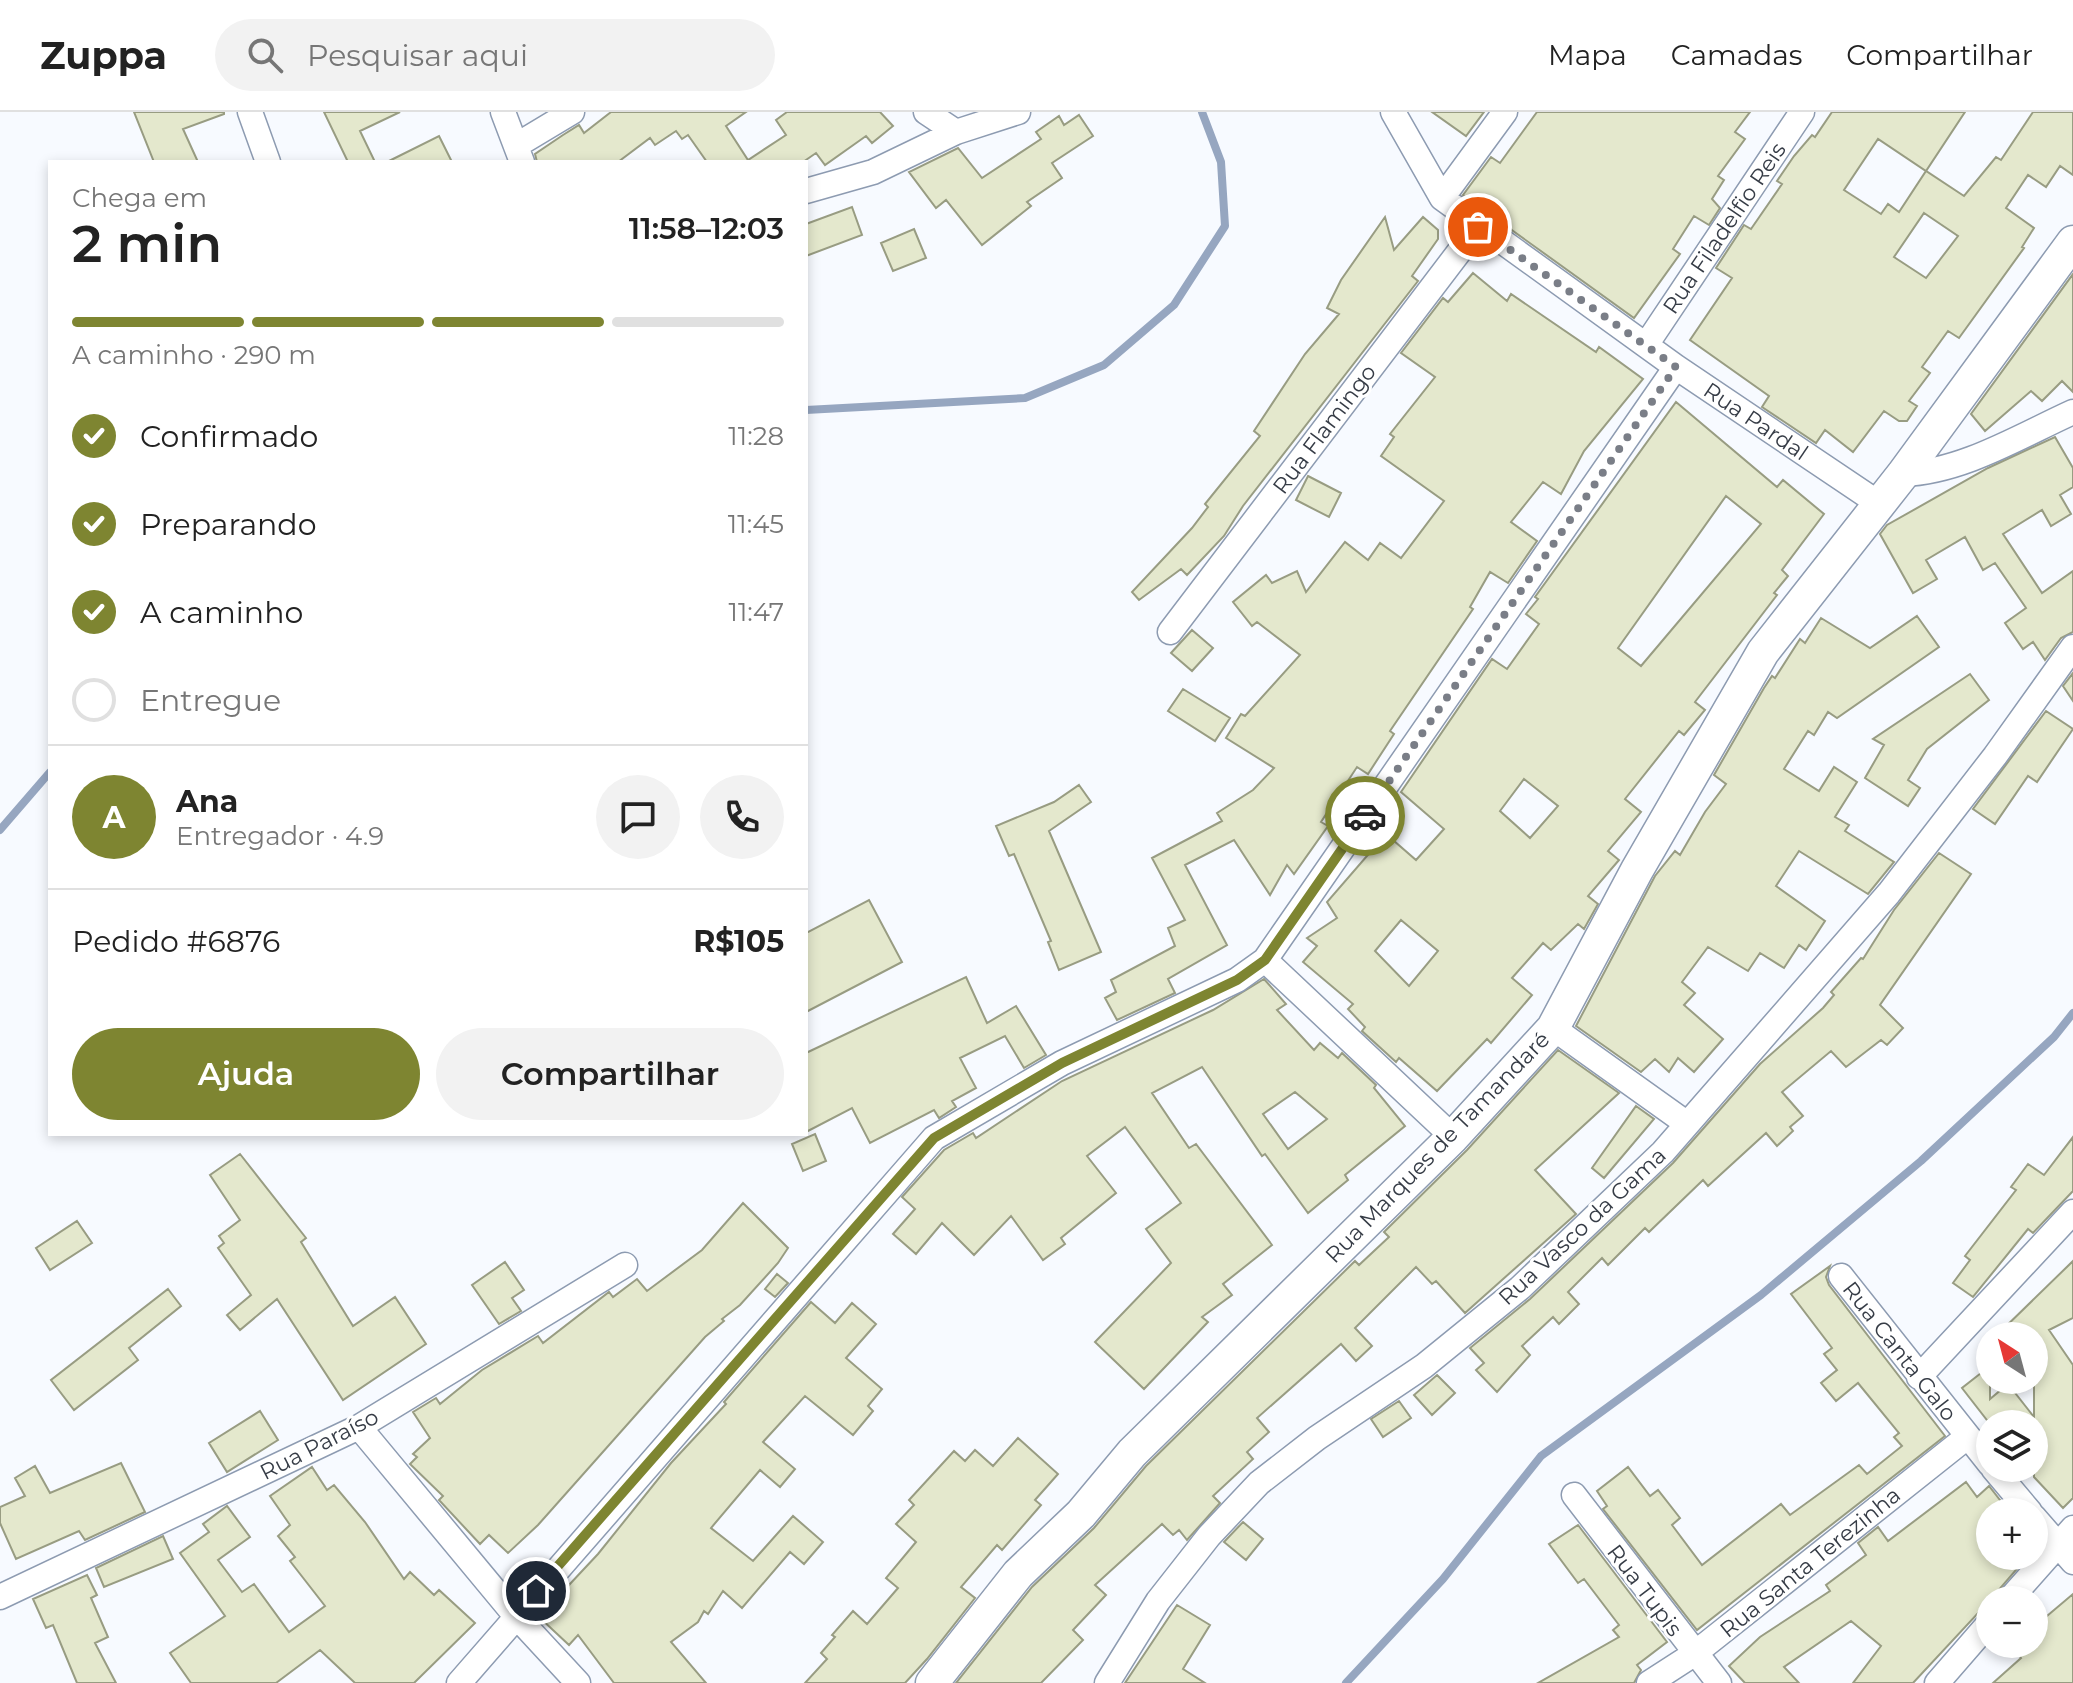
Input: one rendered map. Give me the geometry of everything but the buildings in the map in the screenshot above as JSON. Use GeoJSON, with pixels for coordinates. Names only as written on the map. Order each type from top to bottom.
{"type":"FeatureCollection","features":[{"type":"Feature","properties":{"kind":"street"},"geometry":{"type":"LineString","coordinates":[[250,112],[267,160]]}},
{"type":"Feature","properties":{"kind":"street"},"geometry":{"type":"LineString","coordinates":[[503,112],[519,154],[572,112]]}},
{"type":"Feature","properties":{"kind":"street"},"geometry":{"type":"LineString","coordinates":[[926,112],[956,132]]}},
{"type":"Feature","properties":{"kind":"street"},"geometry":{"type":"LineString","coordinates":[[808,190],[873,172],[956,132],[1018,112]]}},
{"type":"Feature","properties":{"kind":"street"},"geometry":{"type":"LineString","coordinates":[[1393,112],[1442,198],[1505,112]]}},
{"type":"Feature","properties":{"kind":"street","name":"Rua Filadelfio Reis"},"geometry":{"type":"LineString","coordinates":[[1646,345],[1802,112]]}},
{"type":"Feature","properties":{"kind":"street","name":"Rua Pardal"},"geometry":{"type":"LineString","coordinates":[[1442,198],[1478,227],[1676,367],[1878,503]]}},
{"type":"Feature","properties":{"kind":"street","name":"Rua Flamingo"},"geometry":{"type":"LineString","coordinates":[[1170,632],[1478,227]]}},
{"type":"Feature","properties":{"kind":"street","name":"Rua Marques de Tamandaré"},"geometry":{"type":"LineString","coordinates":[[932,1683],[1018,1574],[1081,1514],[1132,1453],[1453,1137],[1553,1028],[1644,857],[1763,652],[1903,474],[2073,242]]}},
{"type":"Feature","properties":{"kind":"street"},"geometry":{"type":"LineString","coordinates":[[459,1683],[515,1615],[934,1138],[1062,1063],[1225,986],[1265,960],[1676,367]]}},
{"type":"Feature","properties":{"kind":"street"},"geometry":{"type":"LineString","coordinates":[[1903,474],[1927,473],[1955,465],[2073,413]]}},
{"type":"Feature","properties":{"kind":"street","name":"Rua Vasco da Gama"},"geometry":{"type":"LineString","coordinates":[[1107,1683],[1158,1601],[1209,1536],[1259,1483],[1317,1438],[1424,1366],[1520,1288],[1622,1194],[1889,893],[1995,756],[2073,647]]}},
{"type":"Feature","properties":{"kind":"street"},"geometry":{"type":"LineString","coordinates":[[1265,960],[1453,1137]]}},
{"type":"Feature","properties":{"kind":"street"},"geometry":{"type":"LineString","coordinates":[[1553,1028],[1686,1123]]}},
{"type":"Feature","properties":{"kind":"street"},"geometry":{"type":"LineString","coordinates":[[1919,1377],[2073,1212]]}},
{"type":"Feature","properties":{"kind":"street","name":"Rua Paraíso"},"geometry":{"type":"LineString","coordinates":[[0,1597],[359,1427],[625,1265]]}},
{"type":"Feature","properties":{"kind":"street","name":"Rua Canta Galo"},"geometry":{"type":"LineString","coordinates":[[1841,1276],[1976,1447]]}},
{"type":"Feature","properties":{"kind":"street"},"geometry":{"type":"LineString","coordinates":[[359,1427],[515,1615],[578,1683]]}},
{"type":"Feature","properties":{"kind":"street","name":"Rua Santa Terezinha"},"geometry":{"type":"LineString","coordinates":[[1649,1683],[1694,1654],[1967,1437]]}},
{"type":"Feature","properties":{"kind":"street","name":"Rua Canta Galo"},"geometry":{"type":"LineString","coordinates":[[2005,1482],[2019,1498]]}},
{"type":"Feature","properties":{"kind":"street","name":"Rua Tupis"},"geometry":{"type":"LineString","coordinates":[[1574,1495],[1719,1683]]}},
{"type":"Feature","properties":{"kind":"street","name":"Rua Canta Galo"},"geometry":{"type":"LineString","coordinates":[[2048,1528],[2068,1545]]}},
{"type":"Feature","properties":{"kind":"street"},"geometry":{"type":"LineString","coordinates":[[2024,1586],[2068,1545]]}},
{"type":"Feature","properties":{"kind":"street"},"geometry":{"type":"LineString","coordinates":[[1937,1683],[1976,1638]]}},
{"type":"Feature","properties":{"kind":"waterway"},"geometry":{"type":"LineString","coordinates":[[808,410],[1025,398],[1104,365],[1174,305],[1225,226],[1221,162],[1202,112]]}},
{"type":"Feature","properties":{"kind":"waterway"},"geometry":{"type":"LineString","coordinates":[[0,830],[48,774]]}},
{"type":"Feature","properties":{"kind":"waterway"},"geometry":{"type":"LineString","coordinates":[[1346,1683],[1443,1579],[1541,1456],[1761,1295],[1921,1161],[2054,1037],[2073,1013]]}},
{"type":"Feature","properties":{"kind":"way so far"},"geometry":{"type":"LineString","coordinates":[[1365,816],[1676,367],[1478,227]]}},
{"type":"Feature","properties":{"kind":"route"},"geometry":{"type":"LineString","coordinates":[[536,1591],[934,1138],[1062,1063],[1237,980],[1265,960],[1365,816]]}}]}
